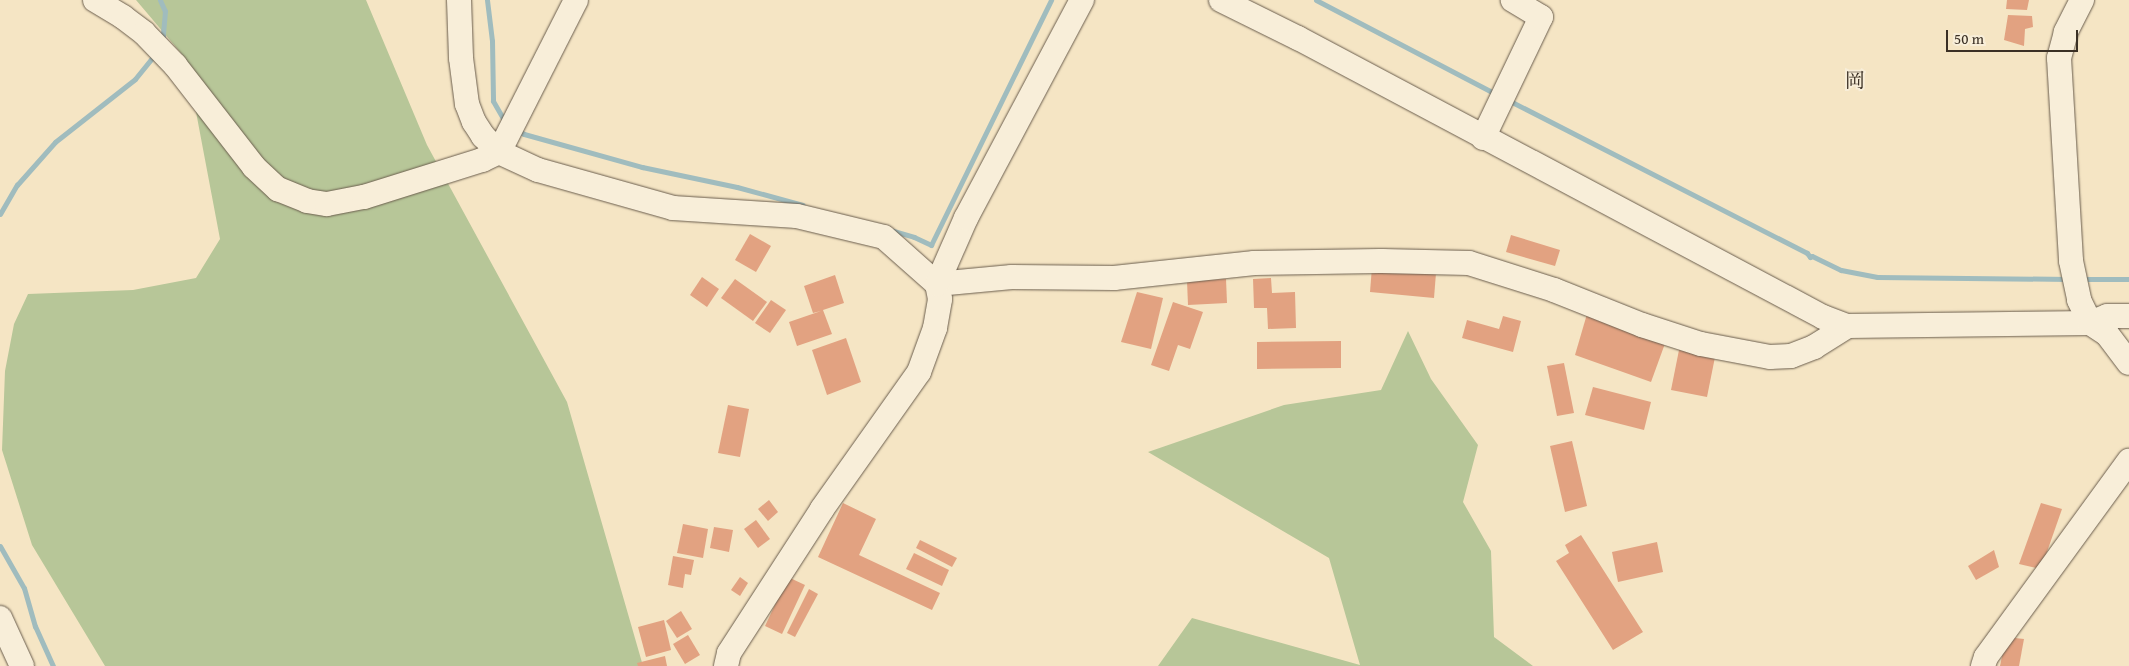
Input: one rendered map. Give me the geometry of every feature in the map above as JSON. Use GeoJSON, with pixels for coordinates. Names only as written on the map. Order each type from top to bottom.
{"type":"FeatureCollection","features":[{"type":"Feature","properties":{"kind":"street"},"geometry":{"type":"LineString","coordinates":[[95,0],[123,17],[144,33],[196,90],[254,167],[278,189],[307,201],[327,204],[346,201],[482,160],[499,152],[576,0]]}},
{"type":"Feature","properties":{"kind":"street"},"geometry":{"type":"LineString","coordinates":[[459,0],[462,66],[467,104],[474,122],[483,136],[499,152],[538,170],[673,208],[797,216],[884,237],[937,284],[1012,277],[1114,278],[1254,263],[1382,261],[1469,263],[1554,290],[1650,328],[1701,344],[1770,357],[1791,356],[1814,347],[1847,326]]}},
{"type":"Feature","properties":{"kind":"street"},"geometry":{"type":"LineString","coordinates":[[726,666],[729,653],[822,509],[919,372],[936,328],[940,299],[937,284],[966,218],[1082,0]]}},
{"type":"Feature","properties":{"kind":"street"},"geometry":{"type":"LineString","coordinates":[[1221,0],[1298,38],[1823,318],[1847,326],[2090,323],[2107,316],[2129,316]]}},
{"type":"Feature","properties":{"kind":"street"},"geometry":{"type":"LineString","coordinates":[[1483,138],[1541,17],[1512,0]]}},
{"type":"Feature","properties":{"kind":"street"},"geometry":{"type":"LineString","coordinates":[[2082,0],[2068,26],[2059,58],[2071,261],[2079,300],[2090,323],[2107,334],[2129,363]]}},
{"type":"Feature","properties":{"kind":"street"},"geometry":{"type":"LineString","coordinates":[[1983,666],[1986,657],[2129,461]]}},
{"type":"Feature","properties":{"kind":"street"},"geometry":{"type":"LineString","coordinates":[[0,618],[22,666]]}},
{"type":"Feature","properties":{"kind":"green space"},"geometry":{"type":"Polygon","coordinates":[[[136,0],[366,0],[427,145],[567,402],[643,666],[105,666],[32,545],[2,450],[5,371],[14,324],[28,294],[133,290],[196,278],[220,239],[186,59],[136,0]]]}},
{"type":"Feature","properties":{"kind":"green space"},"geometry":{"type":"Polygon","coordinates":[[[1408,331],[1431,379],[1478,445],[1463,502],[1491,551],[1494,637],[1533,666],[1158,666],[1192,618],[1360,665],[1329,558],[1148,452],[1284,405],[1381,390],[1408,331]]]}},
{"type":"Feature","properties":{"kind":"building"},"geometry":{"type":"Polygon","coordinates":[[[2007,0],[2029,0],[2027,10],[2006,9],[2007,0]]]}},
{"type":"Feature","properties":{"kind":"building"},"geometry":{"type":"Polygon","coordinates":[[[2008,15],[2032,16],[2033,27],[2025,29],[2024,46],[2004,40],[2008,15]]]}},
{"type":"Feature","properties":{"kind":"building"},"geometry":{"type":"Polygon","coordinates":[[[750,234],[771,246],[756,272],[735,260],[750,234]]]}},
{"type":"Feature","properties":{"kind":"building"},"geometry":{"type":"Polygon","coordinates":[[[1511,235],[1560,250],[1555,266],[1506,252],[1511,235]]]}},
{"type":"Feature","properties":{"kind":"building"},"geometry":{"type":"Polygon","coordinates":[[[1372,267],[1436,273],[1434,298],[1370,292],[1372,267]]]}},
{"type":"Feature","properties":{"kind":"building"},"geometry":{"type":"Polygon","coordinates":[[[835,275],[844,303],[823,310],[832,334],[797,346],[789,322],[821,311],[813,313],[804,286],[835,275]]]}},
{"type":"Feature","properties":{"kind":"building"},"geometry":{"type":"Polygon","coordinates":[[[702,277],[719,289],[707,307],[690,295],[702,277]]]}},
{"type":"Feature","properties":{"kind":"building"},"geometry":{"type":"Polygon","coordinates":[[[1271,278],[1272,293],[1295,292],[1296,328],[1268,329],[1267,308],[1254,308],[1253,279],[1271,278]]]}},
{"type":"Feature","properties":{"kind":"building"},"geometry":{"type":"Polygon","coordinates":[[[735,279],[767,302],[753,321],[721,298],[735,279]]]}},
{"type":"Feature","properties":{"kind":"building"},"geometry":{"type":"Polygon","coordinates":[[[1226,279],[1227,303],[1188,305],[1187,281],[1226,279]]]}},
{"type":"Feature","properties":{"kind":"building"},"geometry":{"type":"Polygon","coordinates":[[[1137,292],[1163,298],[1151,349],[1121,342],[1137,292]]]}},
{"type":"Feature","properties":{"kind":"building"},"geometry":{"type":"Polygon","coordinates":[[[771,300],[786,310],[770,333],[755,323],[771,300]]]}},
{"type":"Feature","properties":{"kind":"building"},"geometry":{"type":"Polygon","coordinates":[[[1173,302],[1203,312],[1190,349],[1178,345],[1169,371],[1151,365],[1173,302]]]}},
{"type":"Feature","properties":{"kind":"building"},"geometry":{"type":"Polygon","coordinates":[[[1587,314],[1667,338],[1651,382],[1575,355],[1587,314]]]}},
{"type":"Feature","properties":{"kind":"building"},"geometry":{"type":"Polygon","coordinates":[[[1503,316],[1521,321],[1513,352],[1462,338],[1467,320],[1499,329],[1503,316]]]}},
{"type":"Feature","properties":{"kind":"building"},"geometry":{"type":"Polygon","coordinates":[[[846,338],[861,382],[827,395],[812,350],[846,338]]]}},
{"type":"Feature","properties":{"kind":"building"},"geometry":{"type":"Polygon","coordinates":[[[1341,341],[1341,368],[1257,369],[1257,342],[1341,341]]]}},
{"type":"Feature","properties":{"kind":"building"},"geometry":{"type":"Polygon","coordinates":[[[1679,350],[1715,357],[1707,397],[1671,390],[1679,350]]]}},
{"type":"Feature","properties":{"kind":"building"},"geometry":{"type":"Polygon","coordinates":[[[1564,363],[1574,413],[1557,416],[1547,366],[1564,363]]]}},
{"type":"Feature","properties":{"kind":"building"},"geometry":{"type":"Polygon","coordinates":[[[1593,387],[1651,402],[1644,430],[1585,415],[1593,387]]]}},
{"type":"Feature","properties":{"kind":"building"},"geometry":{"type":"Polygon","coordinates":[[[728,405],[749,409],[740,457],[718,453],[728,405]]]}},
{"type":"Feature","properties":{"kind":"building"},"geometry":{"type":"Polygon","coordinates":[[[1572,441],[1587,506],[1565,512],[1550,446],[1572,441]]]}},
{"type":"Feature","properties":{"kind":"building"},"geometry":{"type":"Polygon","coordinates":[[[769,500],[778,512],[768,521],[758,509],[769,500]]]}},
{"type":"Feature","properties":{"kind":"building"},"geometry":{"type":"Polygon","coordinates":[[[843,503],[876,519],[859,555],[940,593],[932,610],[818,557],[843,503]]]}},
{"type":"Feature","properties":{"kind":"building"},"geometry":{"type":"Polygon","coordinates":[[[2041,503],[2062,509],[2041,569],[2019,564],[2041,503]]]}},
{"type":"Feature","properties":{"kind":"building"},"geometry":{"type":"Polygon","coordinates":[[[756,520],[770,539],[758,548],[744,529],[756,520]]]}},
{"type":"Feature","properties":{"kind":"building"},"geometry":{"type":"Polygon","coordinates":[[[683,524],[708,529],[703,558],[677,553],[683,524]]]}},
{"type":"Feature","properties":{"kind":"building"},"geometry":{"type":"Polygon","coordinates":[[[714,527],[733,530],[729,552],[710,548],[714,527]]]}},
{"type":"Feature","properties":{"kind":"building"},"geometry":{"type":"Polygon","coordinates":[[[1581,535],[1643,632],[1613,650],[1556,561],[1569,553],[1565,545],[1581,535]]]}},
{"type":"Feature","properties":{"kind":"building"},"geometry":{"type":"Polygon","coordinates":[[[920,540],[957,558],[952,567],[916,548],[920,540]]]}},
{"type":"Feature","properties":{"kind":"building"},"geometry":{"type":"Polygon","coordinates":[[[1657,542],[1663,572],[1618,582],[1612,552],[1657,542]]]}},
{"type":"Feature","properties":{"kind":"building"},"geometry":{"type":"Polygon","coordinates":[[[1994,550],[1999,567],[1976,580],[1968,566],[1994,550]]]}},
{"type":"Feature","properties":{"kind":"building"},"geometry":{"type":"Polygon","coordinates":[[[914,553],[949,570],[942,586],[906,569],[914,553]]]}},
{"type":"Feature","properties":{"kind":"building"},"geometry":{"type":"Polygon","coordinates":[[[673,556],[694,560],[691,575],[685,574],[683,588],[668,585],[673,556]]]}},
{"type":"Feature","properties":{"kind":"building"},"geometry":{"type":"Polygon","coordinates":[[[740,577],[748,583],[740,596],[731,590],[740,577]]]}},
{"type":"Feature","properties":{"kind":"building"},"geometry":{"type":"Polygon","coordinates":[[[788,577],[805,585],[782,634],[765,626],[788,577]]]}},
{"type":"Feature","properties":{"kind":"building"},"geometry":{"type":"Polygon","coordinates":[[[809,589],[818,594],[795,637],[787,633],[809,589]]]}},
{"type":"Feature","properties":{"kind":"building"},"geometry":{"type":"Polygon","coordinates":[[[681,611],[692,629],[677,638],[666,621],[681,611]]]}},
{"type":"Feature","properties":{"kind":"building"},"geometry":{"type":"Polygon","coordinates":[[[664,620],[671,650],[646,657],[638,627],[664,620]]]}},
{"type":"Feature","properties":{"kind":"building"},"geometry":{"type":"Polygon","coordinates":[[[688,635],[700,655],[685,664],[673,644],[688,635]]]}},
{"type":"Feature","properties":{"kind":"building"},"geometry":{"type":"Polygon","coordinates":[[[2006,637],[2024,639],[2019,666],[2000,666],[2006,637]]]}},
{"type":"Feature","properties":{"kind":"building"},"geometry":{"type":"Polygon","coordinates":[[[665,656],[667,666],[638,666],[637,663],[665,656]]]}},
{"type":"Feature","properties":{"kind":"waterway"},"geometry":{"type":"LineString","coordinates":[[160,0],[165,11],[163,36],[160,42]]}},
{"type":"Feature","properties":{"kind":"waterway"},"geometry":{"type":"LineString","coordinates":[[487,0],[492,41],[493,101],[505,122]]}},
{"type":"Feature","properties":{"kind":"waterway"},"geometry":{"type":"LineString","coordinates":[[890,230],[914,237],[931,245],[1051,0]]}},
{"type":"Feature","properties":{"kind":"waterway"},"geometry":{"type":"LineString","coordinates":[[1316,0],[1498,95]]}},
{"type":"Feature","properties":{"kind":"waterway"},"geometry":{"type":"LineString","coordinates":[[0,214],[17,185],[55,142],[135,79],[155,54]]}},
{"type":"Feature","properties":{"kind":"waterway"},"geometry":{"type":"LineString","coordinates":[[1508,100],[1807,253],[1810,257],[1812,256],[1841,270],[1877,277],[2069,279]]}},
{"type":"Feature","properties":{"kind":"waterway"},"geometry":{"type":"LineString","coordinates":[[517,130],[524,134],[642,167],[737,187],[803,205]]}},
{"type":"Feature","properties":{"kind":"waterway"},"geometry":{"type":"LineString","coordinates":[[2082,279],[2129,279]]}},
{"type":"Feature","properties":{"kind":"waterway"},"geometry":{"type":"LineString","coordinates":[[0,546],[24,588],[35,626],[53,666]]}},
{"type":"Feature","properties":{"kind":"district","name":"岡"},"geometry":{"type":"Point","coordinates":[1855,79]}}]}
